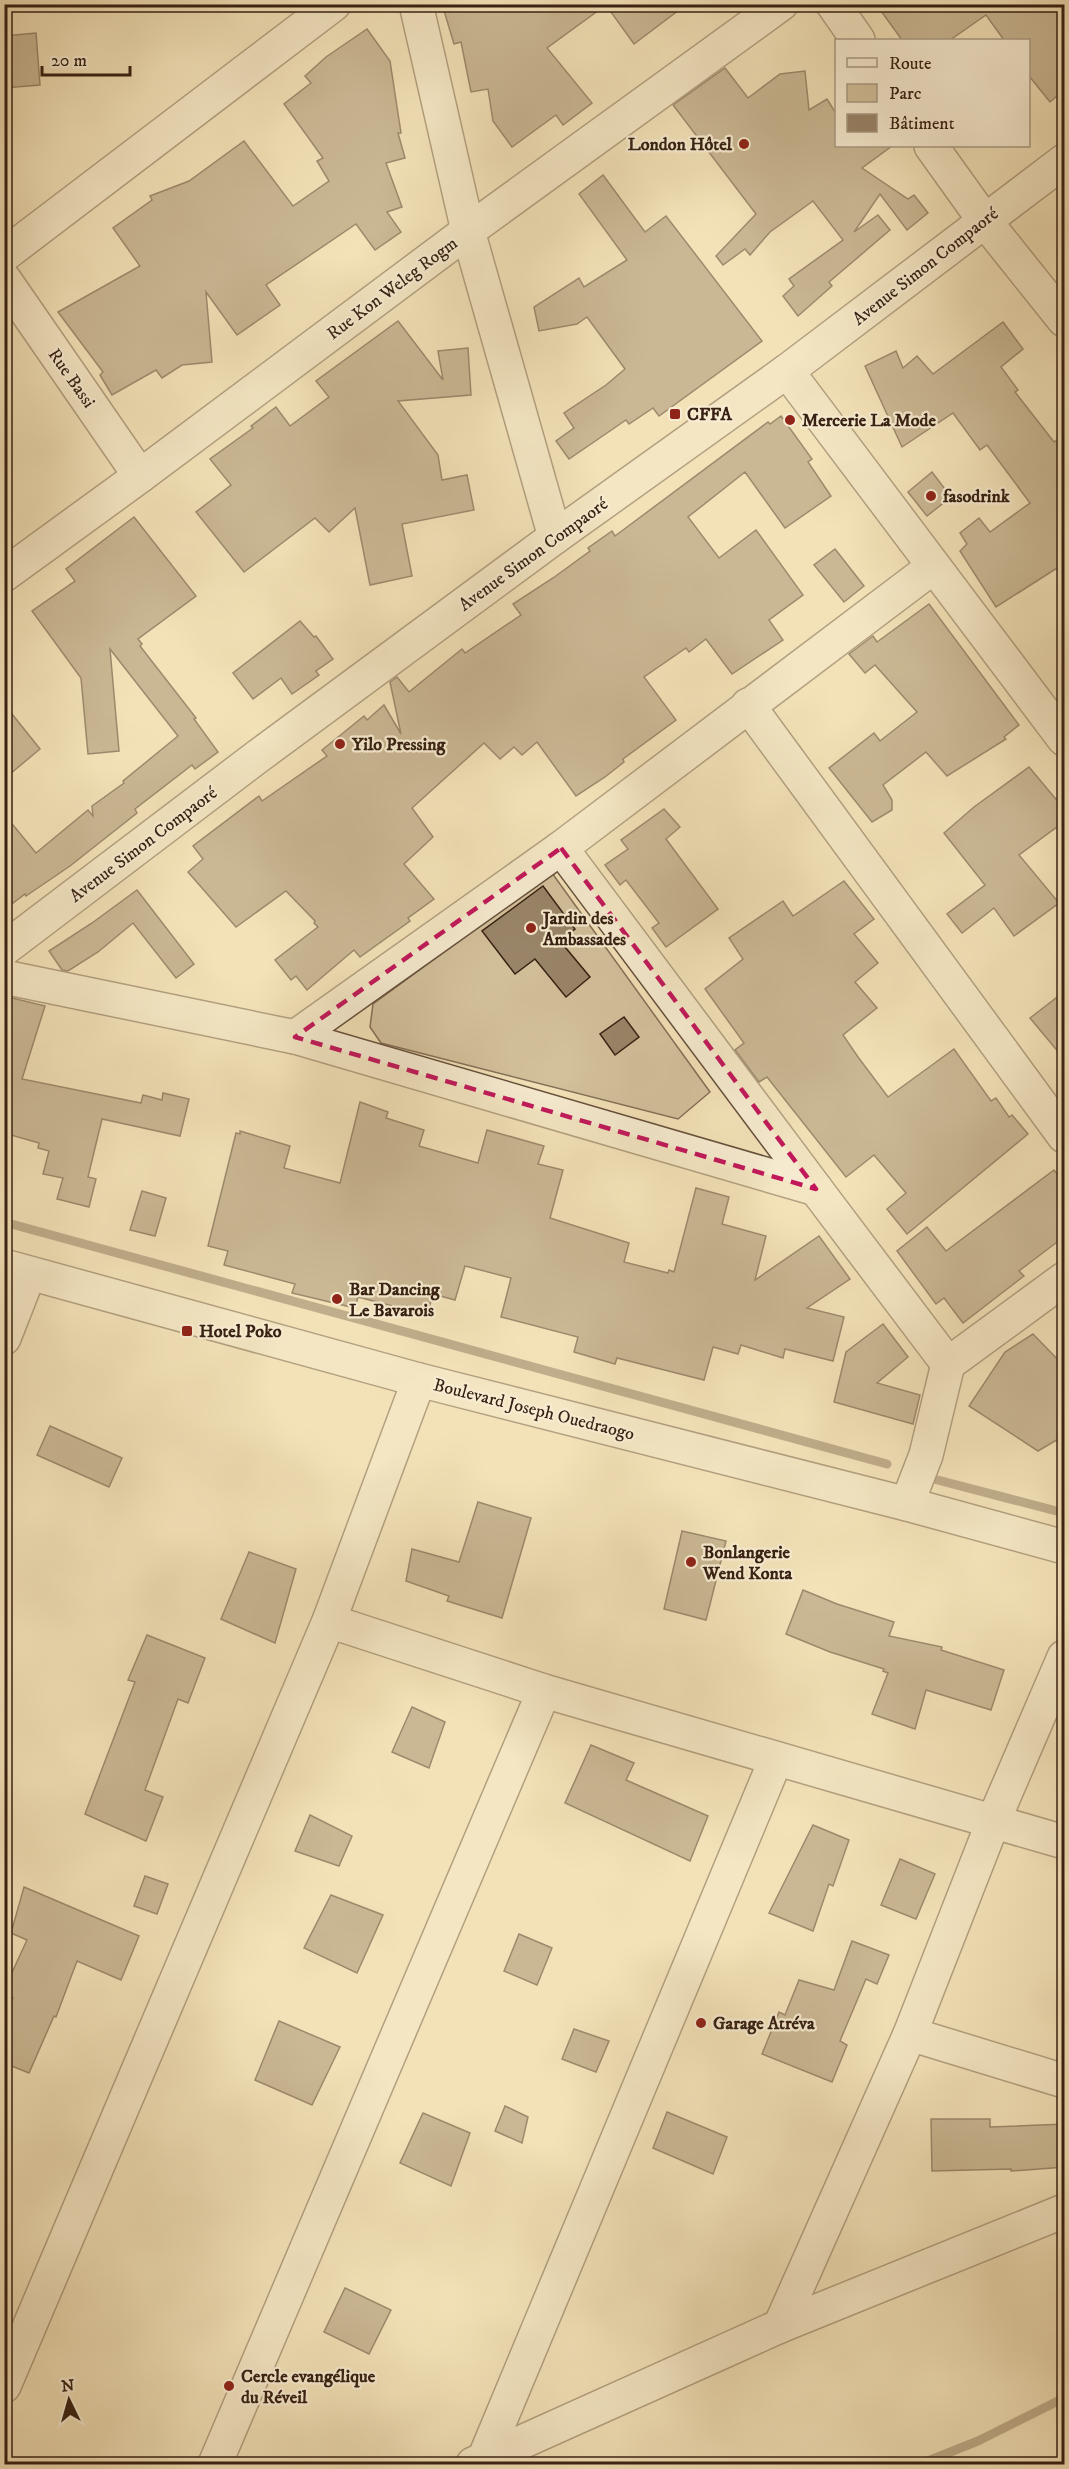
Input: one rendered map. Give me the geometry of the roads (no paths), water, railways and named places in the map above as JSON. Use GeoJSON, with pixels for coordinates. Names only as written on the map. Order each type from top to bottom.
{"type":"FeatureCollection","features":[{"type":"Feature","properties":{"kind":"street"},"geometry":{"type":"LineString","coordinates":[[4,255],[334,4]]}},
{"type":"Feature","properties":{"kind":"street"},"geometry":{"type":"LineString","coordinates":[[416,4],[468,231],[555,537]]}},
{"type":"Feature","properties":{"kind":"street","name":"Rue Kon Weleg Rogm"},"geometry":{"type":"LineString","coordinates":[[4,574],[140,476],[468,231],[781,4]]}},
{"type":"Feature","properties":{"kind":"street"},"geometry":{"type":"LineString","coordinates":[[833,4],[857,39]]}},
{"type":"Feature","properties":{"kind":"street"},"geometry":{"type":"LineString","coordinates":[[933,147],[984,220],[1065,320]]}},
{"type":"Feature","properties":{"kind":"street","name":"Avenue Simon Compaoré"},"geometry":{"type":"LineString","coordinates":[[4,949],[248,764],[555,537],[895,292],[984,220],[1065,161]]}},
{"type":"Feature","properties":{"kind":"street","name":"Rue Bassi"},"geometry":{"type":"LineString","coordinates":[[4,279],[140,476]]}},
{"type":"Feature","properties":{"kind":"street"},"geometry":{"type":"LineString","coordinates":[[787,371],[1065,740]]}},
{"type":"Feature","properties":{"kind":"street"},"geometry":{"type":"LineString","coordinates":[[295,1037],[561,848],[933,567]]}},
{"type":"Feature","properties":{"kind":"street"},"geometry":{"type":"LineString","coordinates":[[748,705],[1065,1136]]}},
{"type":"Feature","properties":{"kind":"street"},"geometry":{"type":"LineString","coordinates":[[561,848],[948,1364]]}},
{"type":"Feature","properties":{"kind":"street"},"geometry":{"type":"LineString","coordinates":[[4,977],[295,1037],[816,1189]]}},
{"type":"Feature","properties":{"kind":"street"},"geometry":{"type":"LineString","coordinates":[[4,1338],[17,1270]]}},
{"type":"Feature","properties":{"kind":"street","name":"Boulevard Joseph Ouedraogo"},"geometry":{"type":"LineString","coordinates":[[17,1270],[419,1380],[907,1504],[1065,1547]]}},
{"type":"Feature","properties":{"kind":"street"},"geometry":{"type":"LineString","coordinates":[[907,1504],[926,1455],[948,1364],[1065,1280]]}},
{"type":"Feature","properties":{"kind":"street"},"geometry":{"type":"LineString","coordinates":[[4,2386],[329,1621],[419,1380]]}},
{"type":"Feature","properties":{"kind":"street"},"geometry":{"type":"LineString","coordinates":[[329,1621],[544,1691],[1065,1842]]}},
{"type":"Feature","properties":{"kind":"street"},"geometry":{"type":"LineString","coordinates":[[780,2326],[910,2034],[993,1822],[1065,1657]]}},
{"type":"Feature","properties":{"kind":"street"},"geometry":{"type":"LineString","coordinates":[[215,2464],[544,1691]]}},
{"type":"Feature","properties":{"kind":"street"},"geometry":{"type":"LineString","coordinates":[[478,2462],[776,1759]]}},
{"type":"Feature","properties":{"kind":"street"},"geometry":{"type":"LineString","coordinates":[[910,2034],[1065,2081]]}},
{"type":"Feature","properties":{"kind":"street"},"geometry":{"type":"LineString","coordinates":[[478,2462],[780,2326],[1065,2211]]}},
{"type":"Feature","properties":{"kind":"waterway"},"geometry":{"type":"LineString","coordinates":[[4,1222],[887,1464]]}},
{"type":"Feature","properties":{"kind":"waterway"},"geometry":{"type":"LineString","coordinates":[[930,1478],[1064,1513]]}},
{"type":"Feature","properties":{"kind":"waterway"},"geometry":{"type":"LineString","coordinates":[[920,2464],[978,2441],[1064,2398]]}},
{"type":"Feature","properties":{"kind":"place","name":"London Hôtel"},"geometry":{"type":"Point","coordinates":[744,144]}},
{"type":"Feature","properties":{"kind":"place","name":"CFFA"},"geometry":{"type":"Point","coordinates":[675,414]}},
{"type":"Feature","properties":{"kind":"place","name":"Mercerie La Mode"},"geometry":{"type":"Point","coordinates":[790,420]}},
{"type":"Feature","properties":{"kind":"place","name":"fasodrink"},"geometry":{"type":"Point","coordinates":[931,496]}},
{"type":"Feature","properties":{"kind":"place","name":"Yilo Pressing"},"geometry":{"type":"Point","coordinates":[340,744]}},
{"type":"Feature","properties":{"kind":"place","name":"Jardin des Ambassades"},"geometry":{"type":"Point","coordinates":[531,928]}},
{"type":"Feature","properties":{"kind":"place","name":"Bar Dancing Le Bavarois"},"geometry":{"type":"Point","coordinates":[337,1299]}},
{"type":"Feature","properties":{"kind":"place","name":"Hotel Poko"},"geometry":{"type":"Point","coordinates":[187,1331]}},
{"type":"Feature","properties":{"kind":"place","name":"Bonlangerie Wend Konta"},"geometry":{"type":"Point","coordinates":[691,1562]}},
{"type":"Feature","properties":{"kind":"place","name":"Garage Atréva"},"geometry":{"type":"Point","coordinates":[701,2023]}},
{"type":"Feature","properties":{"kind":"place","name":"Cercle evangélique du Réveil"},"geometry":{"type":"Point","coordinates":[229,2386]}}]}
